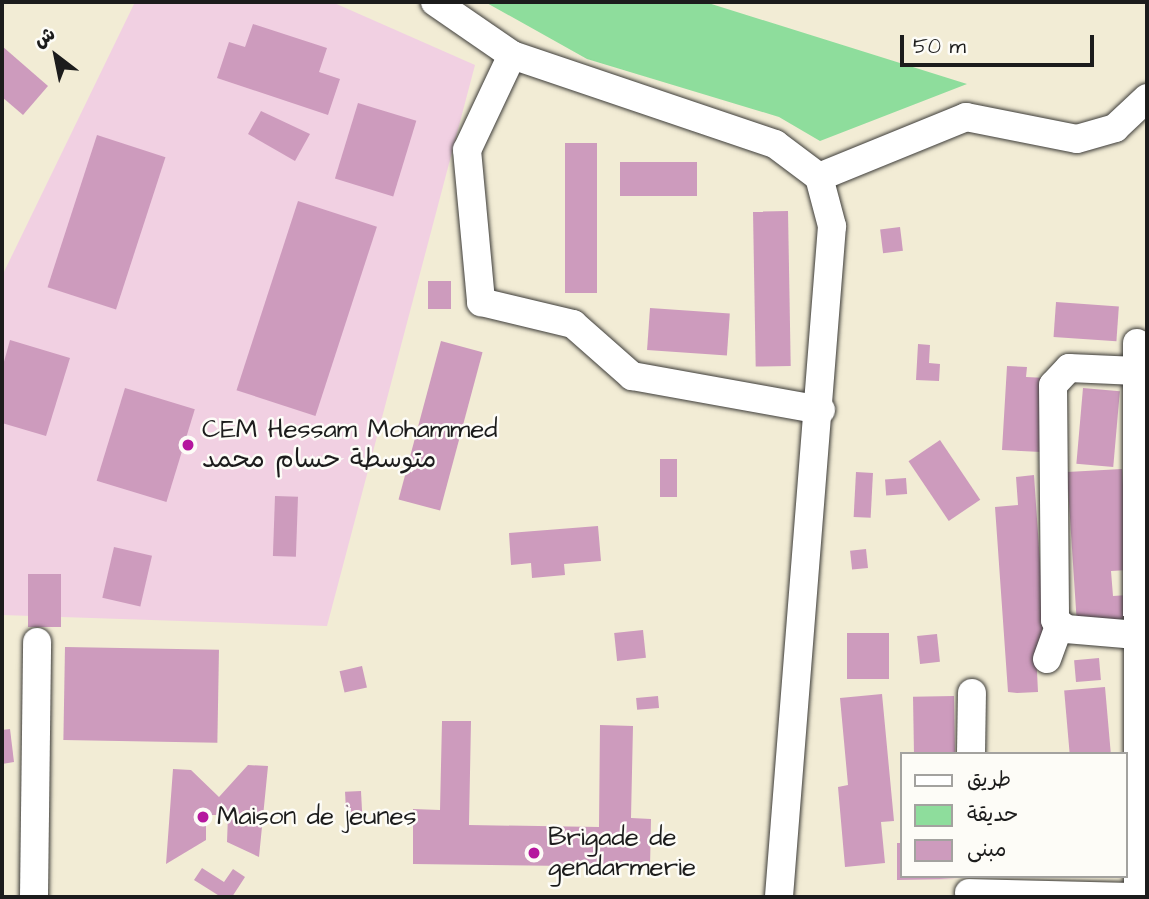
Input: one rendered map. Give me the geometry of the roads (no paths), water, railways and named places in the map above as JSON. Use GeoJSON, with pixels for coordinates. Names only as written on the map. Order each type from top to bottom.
{"type":"FeatureCollection","features":[{"type":"Feature","properties":{"kind":"street"},"geometry":{"type":"LineString","coordinates":[[435,2],[512,55],[775,144],[819,177],[832,226],[821,410],[779,897]]}},
{"type":"Feature","properties":{"kind":"street"},"geometry":{"type":"LineString","coordinates":[[512,55],[467,150],[481,302],[573,324],[632,376],[821,410]]}},
{"type":"Feature","properties":{"kind":"street"},"geometry":{"type":"LineString","coordinates":[[819,177],[965,117],[1077,139],[1115,128],[1147,98]]}},
{"type":"Feature","properties":{"kind":"street"},"geometry":{"type":"LineString","coordinates":[[969,889],[1138,897],[1142,868],[1142,707],[1137,635],[1142,582],[1137,343]]}},
{"type":"Feature","properties":{"kind":"street"},"geometry":{"type":"LineString","coordinates":[[1047,659],[1059,626],[1055,379],[1075,368],[1137,371]]}},
{"type":"Feature","properties":{"kind":"street"},"geometry":{"type":"LineString","coordinates":[[1059,626],[1137,635]]}},
{"type":"Feature","properties":{"kind":"street"},"geometry":{"type":"LineString","coordinates":[[34,897],[37,642]]}},
{"type":"Feature","properties":{"kind":"street"},"geometry":{"type":"LineString","coordinates":[[971,752],[972,693]]}},
{"type":"Feature","properties":{"kind":"place","name":"CEM Hessam Mohammed متوسطة حسام محمد"},"geometry":{"type":"Point","coordinates":[188,445]}},
{"type":"Feature","properties":{"kind":"place","name":"Maison de jeunes"},"geometry":{"type":"Point","coordinates":[203,817]}},
{"type":"Feature","properties":{"kind":"place","name":"Brigade de gendarmerie"},"geometry":{"type":"Point","coordinates":[534,853]}}]}
